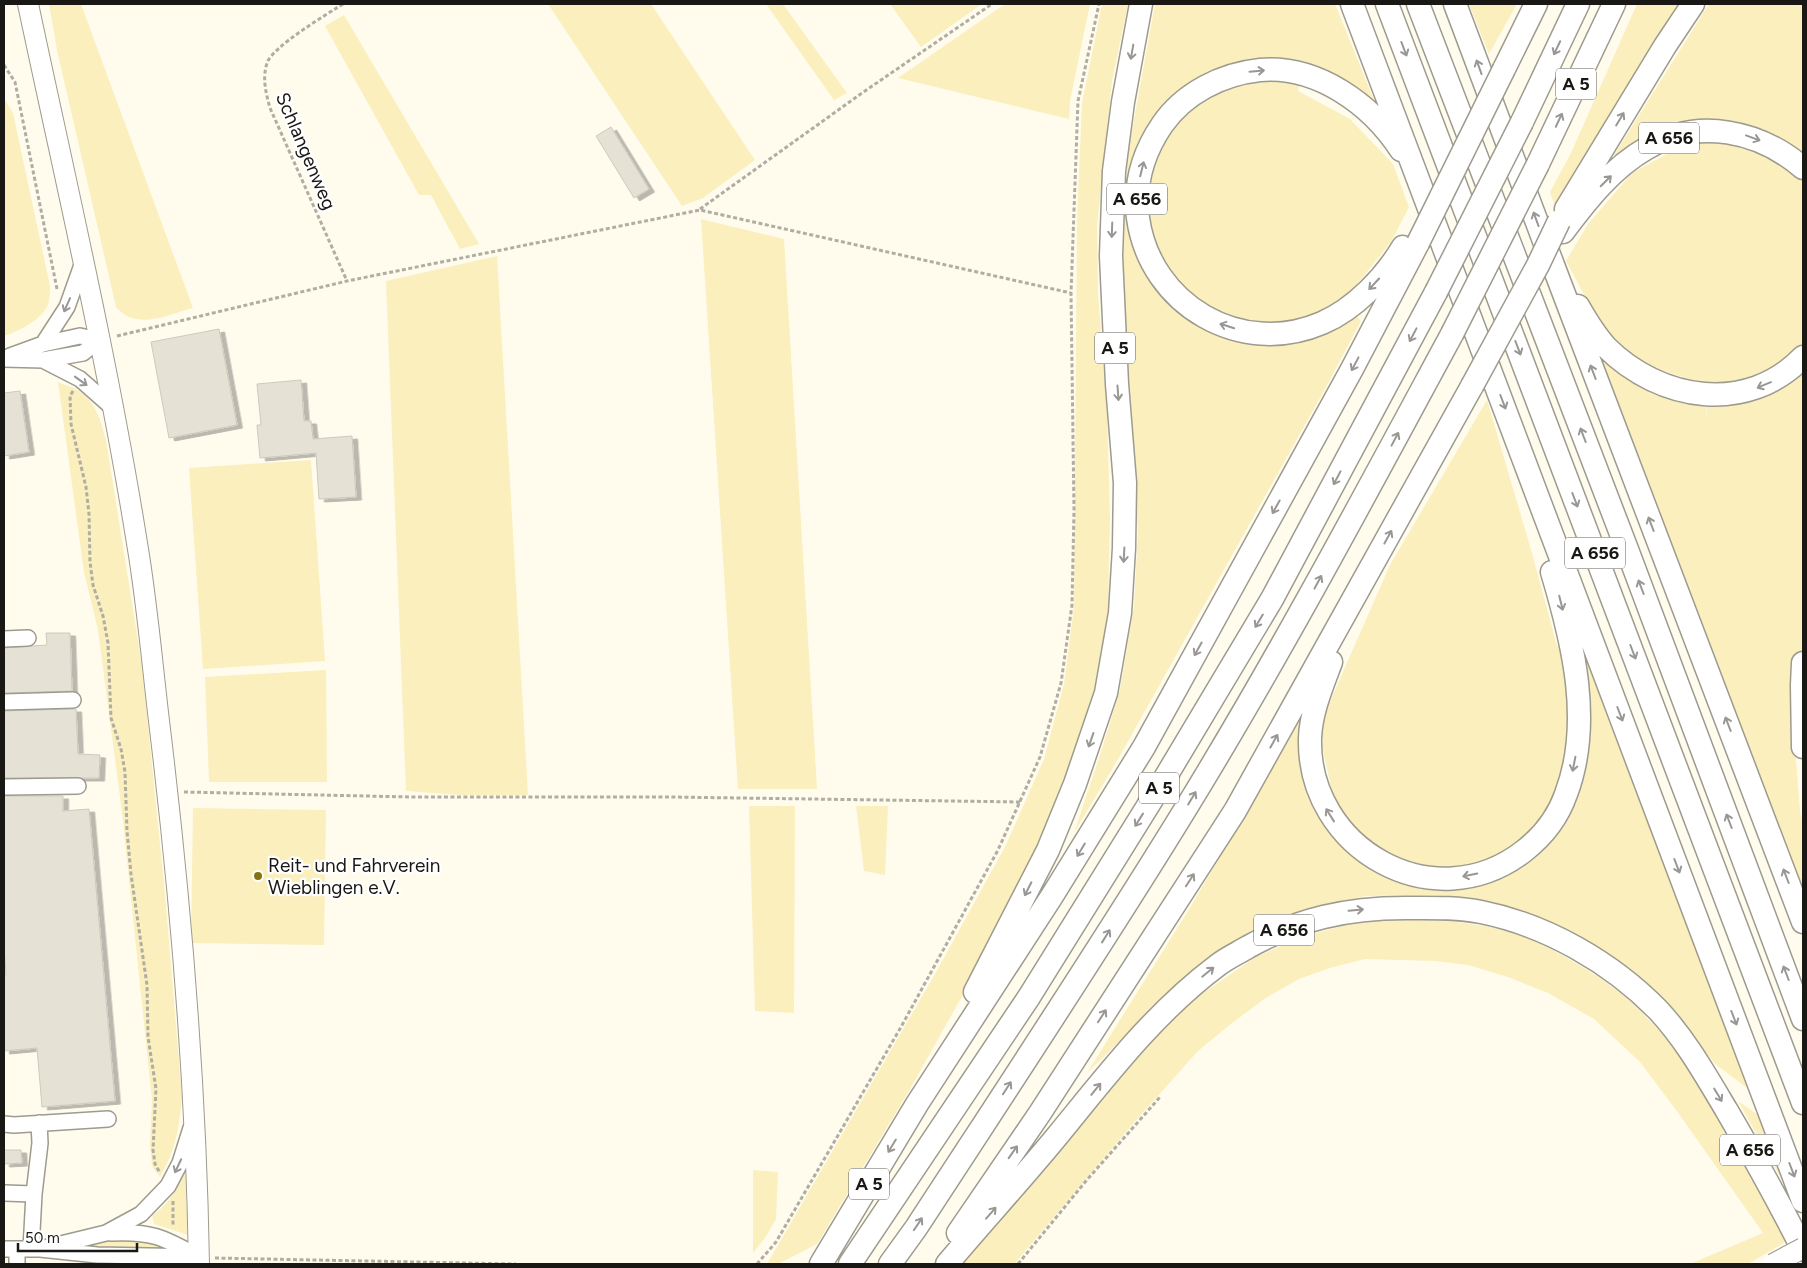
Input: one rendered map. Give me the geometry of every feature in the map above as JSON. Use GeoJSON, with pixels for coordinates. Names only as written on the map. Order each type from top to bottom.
{"type":"FeatureCollection","features":[{"type":"Feature","properties":{"kind":"highway","name":"A 5"},"geometry":{"type":"LineString","coordinates":[[917,1104],[1048,850],[1075,784],[1106,693],[1120,613],[1124,548],[1124,483],[1111,256],[1114,171],[1123,102],[1141,4]]}},
{"type":"Feature","properties":{"kind":"highway"},"geometry":{"type":"LineString","coordinates":[[1352,4],[1535,488],[1536,518],[1560,601],[1576,668],[1579,726],[1572,777],[1566,796],[1547,829],[1533,844],[1500,866],[1462,877],[1443,878],[1423,876],[1395,868],[1368,855],[1353,843],[1339,828],[1319,794],[1313,776],[1310,756],[1310,736],[1313,717],[1326,674],[1365,580]]}},
{"type":"Feature","properties":{"kind":"highway","name":"A 656"},"geometry":{"type":"LineString","coordinates":[[1386,4],[1803,1103]]}},
{"type":"Feature","properties":{"kind":"highway","name":"A 656"},"geometry":{"type":"LineString","coordinates":[[1418,4],[1621,533],[1803,1019]]}},
{"type":"Feature","properties":{"kind":"highway"},"geometry":{"type":"LineString","coordinates":[[1455,4],[1545,265],[1803,922]]}},
{"type":"Feature","properties":{"kind":"highway"},"geometry":{"type":"LineString","coordinates":[[1415,237],[1439,199],[1536,4]]}},
{"type":"Feature","properties":{"kind":"highway","name":"A 5"},"geometry":{"type":"LineString","coordinates":[[850,1264],[1029,997],[1164,779],[1272,599],[1436,292],[1522,122],[1578,4]]}},
{"type":"Feature","properties":{"kind":"highway","name":"A 5"},"geometry":{"type":"LineString","coordinates":[[890,1264],[916,1228],[1074,985],[1183,812],[1302,612],[1452,334],[1538,164],[1614,4]]}},
{"type":"Feature","properties":{"kind":"highway"},"geometry":{"type":"LineString","coordinates":[[1561,226],[1665,46],[1693,4]]}},
{"type":"Feature","properties":{"kind":"highway","name":"A 656"},"geometry":{"type":"LineString","coordinates":[[1415,237],[1355,303],[1339,314],[1313,326],[1284,333],[1246,332],[1209,320],[1178,297],[1165,282],[1154,266],[1143,239],[1137,210],[1137,191],[1143,163],[1154,136],[1165,120],[1194,93],[1210,83],[1247,71],[1286,71],[1323,81],[1340,90],[1367,111],[1385,130],[1418,176]]}},
{"type":"Feature","properties":{"kind":"highway","name":"A 656"},"geometry":{"type":"LineString","coordinates":[[1545,265],[1561,226],[1623,164],[1648,147],[1670,138],[1695,132],[1717,131],[1746,136],[1769,144],[1803,168]]}},
{"type":"Feature","properties":{"kind":"highway","name":"A 5"},"geometry":{"type":"LineString","coordinates":[[821,1264],[917,1104],[1052,896],[1144,747],[1352,369],[1415,237]]}},
{"type":"Feature","properties":{"kind":"highway"},"geometry":{"type":"LineString","coordinates":[[1545,265],[1606,346],[1629,366],[1650,379],[1670,388],[1691,394],[1736,393],[1759,387],[1778,378],[1803,357]]}},
{"type":"Feature","properties":{"kind":"highway"},"geometry":{"type":"LineString","coordinates":[[936,1264],[1040,1113],[1235,811],[1472,386],[1545,265]]}},
{"type":"Feature","properties":{"kind":"highway","name":"A 656"},"geometry":{"type":"LineString","coordinates":[[1535,488],[1803,1201]]}},
{"type":"Feature","properties":{"kind":"highway"},"geometry":{"type":"LineString","coordinates":[[1803,663],[1803,747]]}},
{"type":"Feature","properties":{"kind":"highway","name":"A 656"},"geometry":{"type":"LineString","coordinates":[[947,1264],[1055,1139],[1128,1049],[1180,996],[1221,962],[1261,940],[1303,922],[1349,911],[1390,908],[1440,908],[1479,911],[1519,922],[1566,941],[1612,970],[1657,1010],[1693,1053],[1769,1182],[1803,1249]]}},
{"type":"Feature","properties":{"kind":"main road"},"geometry":{"type":"LineString","coordinates":[[28,4],[100,340],[138,547],[168,792],[183,948],[194,1120],[199,1261]]}},
{"type":"Feature","properties":{"kind":"main road"},"geometry":{"type":"LineString","coordinates":[[1773,1264],[1803,1249]]}},
{"type":"Feature","properties":{"kind":"street"},"geometry":{"type":"LineString","coordinates":[[43,344],[67,307],[83,262]]}},
{"type":"Feature","properties":{"kind":"street"},"geometry":{"type":"LineString","coordinates":[[4,359],[43,344],[80,336],[100,340]]}},
{"type":"Feature","properties":{"kind":"street"},"geometry":{"type":"LineString","coordinates":[[4,359],[43,360],[83,353],[100,340]]}},
{"type":"Feature","properties":{"kind":"street"},"geometry":{"type":"LineString","coordinates":[[43,360],[80,379],[114,410]]}},
{"type":"Feature","properties":{"kind":"street"},"geometry":{"type":"LineString","coordinates":[[4,639],[28,638]]}},
{"type":"Feature","properties":{"kind":"street"},"geometry":{"type":"LineString","coordinates":[[4,702],[73,700]]}},
{"type":"Feature","properties":{"kind":"street"},"geometry":{"type":"LineString","coordinates":[[4,787],[78,786]]}},
{"type":"Feature","properties":{"kind":"street"},"geometry":{"type":"LineString","coordinates":[[4,1124],[108,1119]]}},
{"type":"Feature","properties":{"kind":"street"},"geometry":{"type":"LineString","coordinates":[[106,1233],[141,1214],[168,1186],[180,1163],[194,1120]]}},
{"type":"Feature","properties":{"kind":"street"},"geometry":{"type":"LineString","coordinates":[[22,1252],[34,1194],[40,1143],[39,1123]]}},
{"type":"Feature","properties":{"kind":"street"},"geometry":{"type":"LineString","coordinates":[[4,1193],[34,1194]]}},
{"type":"Feature","properties":{"kind":"street"},"geometry":{"type":"LineString","coordinates":[[22,1252],[106,1233],[133,1232],[155,1235],[172,1242],[199,1261]]}},
{"type":"Feature","properties":{"kind":"street"},"geometry":{"type":"LineString","coordinates":[[22,1252],[199,1261]]}},
{"type":"Feature","properties":{"kind":"street"},"geometry":{"type":"LineString","coordinates":[[96,1256],[112,1264]]}},
{"type":"Feature","properties":{"kind":"path","name":"Schlangenweg"},"geometry":{"type":"LineString","coordinates":[[343,4],[285,43],[268,61],[264,86],[270,108],[347,281]]}},
{"type":"Feature","properties":{"kind":"path"},"geometry":{"type":"LineString","coordinates":[[700,210],[862,93],[992,4]]}},
{"type":"Feature","properties":{"kind":"path"},"geometry":{"type":"LineString","coordinates":[[757,1264],[776,1242],[891,1044],[998,850],[1040,757],[1061,683],[1072,605],[1074,510],[1071,293],[1078,101],[1098,4]]}},
{"type":"Feature","properties":{"kind":"path"},"geometry":{"type":"LineString","coordinates":[[4,65],[15,82],[60,304],[67,307]]}},
{"type":"Feature","properties":{"kind":"path"},"geometry":{"type":"LineString","coordinates":[[100,340],[347,281],[700,210],[1071,293]]}},
{"type":"Feature","properties":{"kind":"path"},"geometry":{"type":"LineString","coordinates":[[80,379],[70,396],[71,424],[86,487],[93,585],[104,616],[108,642],[111,718],[126,772],[127,831],[131,874],[148,985],[148,1037],[156,1090],[153,1150],[155,1164],[172,1196],[174,1207],[172,1242]]}},
{"type":"Feature","properties":{"kind":"path"},"geometry":{"type":"LineString","coordinates":[[168,792],[411,797],[670,797],[1021,802]]}},
{"type":"Feature","properties":{"kind":"path"},"geometry":{"type":"LineString","coordinates":[[1018,1264],[1086,1181],[1161,1096]]}},
{"type":"Feature","properties":{"kind":"path"},"geometry":{"type":"LineString","coordinates":[[199,1261],[516,1264]]}},
{"type":"Feature","properties":{"kind":"shaded area"},"geometry":{"type":"Polygon","coordinates":[[[49,4],[81,4],[193,308],[162,317],[142,320],[124,314],[116,307],[57,50],[49,4]]]}},
{"type":"Feature","properties":{"kind":"shaded area"},"geometry":{"type":"Polygon","coordinates":[[[548,4],[651,4],[755,160],[703,198],[682,206],[548,4]]]}},
{"type":"Feature","properties":{"kind":"shaded area"},"geometry":{"type":"Polygon","coordinates":[[[766,4],[783,4],[847,93],[834,100],[766,4]]]}},
{"type":"Feature","properties":{"kind":"shaded area"},"geometry":{"type":"Polygon","coordinates":[[[890,4],[982,4],[921,47],[890,4]]]}},
{"type":"Feature","properties":{"kind":"shaded area"},"geometry":{"type":"Polygon","coordinates":[[[1005,4],[1090,4],[1070,101],[1069,119],[898,78],[1005,4]]]}},
{"type":"Feature","properties":{"kind":"shaded area"},"geometry":{"type":"Polygon","coordinates":[[[1102,4],[1128,4],[1112,81],[1097,225],[1098,292],[1107,412],[1110,517],[1108,610],[1093,696],[1066,785],[1034,857],[983,959],[910,1089],[817,1244],[778,1264],[767,1264],[935,974],[1005,847],[1044,759],[1064,684],[1074,607],[1077,219],[1082,103],[1102,4]]]}},
{"type":"Feature","properties":{"kind":"shaded area"},"geometry":{"type":"Polygon","coordinates":[[[1155,4],[1335,4],[1378,110],[1302,65],[1298,91],[1350,119],[1393,164],[1409,207],[1391,242],[1358,283],[1333,327],[1356,315],[1361,321],[1325,389],[1117,761],[1074,833],[1120,690],[1134,606],[1138,533],[1127,381],[1122,218],[1129,147],[1155,4]]]}},
{"type":"Feature","properties":{"kind":"shaded area"},"geometry":{"type":"Polygon","coordinates":[[[1469,4],[1517,4],[1489,54],[1469,4]]]}},
{"type":"Feature","properties":{"kind":"shaded area"},"geometry":{"type":"Polygon","coordinates":[[[1637,4],[1683,4],[1557,211],[1550,192],[1571,153],[1637,4]]]}},
{"type":"Feature","properties":{"kind":"shaded area"},"geometry":{"type":"Polygon","coordinates":[[[1709,4],[1803,4],[1803,690],[1791,696],[1800,811],[1803,825],[1803,891],[1599,353],[1652,394],[1706,407],[1707,423],[1706,385],[1644,364],[1601,326],[1566,261],[1588,224],[1632,173],[1676,149],[1686,124],[1617,157],[1614,155],[1709,4]]]}},
{"type":"Feature","properties":{"kind":"shaded area"},"geometry":{"type":"Polygon","coordinates":[[[344,15],[479,244],[460,249],[431,195],[419,195],[325,26],[344,15]]]}},
{"type":"Feature","properties":{"kind":"shaded area"},"geometry":{"type":"Polygon","coordinates":[[[4,98],[13,113],[50,286],[50,296],[47,307],[39,317],[28,325],[4,336],[4,98]]]}},
{"type":"Feature","properties":{"kind":"shaded area"},"geometry":{"type":"Polygon","coordinates":[[[701,219],[784,239],[817,789],[738,789],[701,219]]]}},
{"type":"Feature","properties":{"kind":"shaded area"},"geometry":{"type":"Polygon","coordinates":[[[497,256],[528,795],[461,795],[406,791],[386,281],[497,256]]]}},
{"type":"Feature","properties":{"kind":"shaded area"},"geometry":{"type":"Polygon","coordinates":[[[58,382],[77,390],[90,401],[102,426],[106,440],[142,666],[165,894],[182,1097],[176,1139],[160,1177],[152,1166],[150,1143],[152,1100],[122,812],[98,630],[84,572],[58,382]]]}},
{"type":"Feature","properties":{"kind":"shaded area"},"geometry":{"type":"Polygon","coordinates":[[[1487,400],[1557,646],[1582,645],[1609,722],[1751,1091],[1714,1063],[1682,1023],[1640,980],[1584,939],[1540,918],[1495,904],[1461,897],[1429,895],[1365,896],[1307,911],[1210,958],[1162,997],[1087,1073],[1191,906],[1301,719],[1303,776],[1311,805],[1331,787],[1322,745],[1324,715],[1390,565],[1487,400]]]}},
{"type":"Feature","properties":{"kind":"shaded area"},"geometry":{"type":"Polygon","coordinates":[[[311,460],[325,661],[203,669],[189,468],[311,460]]]}},
{"type":"Feature","properties":{"kind":"shaded area"},"geometry":{"type":"Polygon","coordinates":[[[326,670],[327,782],[209,782],[205,677],[326,670]]]}},
{"type":"Feature","properties":{"kind":"shaded area"},"geometry":{"type":"Polygon","coordinates":[[[749,806],[795,806],[794,1013],[755,1011],[749,806]]]}},
{"type":"Feature","properties":{"kind":"shaded area"},"geometry":{"type":"Polygon","coordinates":[[[856,806],[888,806],[885,875],[864,871],[856,806]]]}},
{"type":"Feature","properties":{"kind":"shaded area","name":"Reit- und Fahrverein Wieblingen e.V."},"geometry":{"type":"Polygon","coordinates":[[[193,808],[326,810],[324,945],[191,943],[193,808]]]}},
{"type":"Feature","properties":{"kind":"shaded area"},"geometry":{"type":"Polygon","coordinates":[[[1396,919],[1472,924],[1528,938],[1574,962],[1626,998],[1658,1029],[1701,1086],[1720,1116],[1787,1241],[1748,1264],[1690,1264],[1763,1233],[1640,1062],[1594,1019],[1548,993],[1508,977],[1468,965],[1435,961],[1365,959],[1330,968],[1299,979],[1264,999],[1198,1051],[1131,1126],[1014,1264],[961,1264],[1154,1035],[1199,996],[1254,958],[1301,937],[1346,925],[1396,919]]]}},
{"type":"Feature","properties":{"kind":"shaded area"},"geometry":{"type":"Polygon","coordinates":[[[1738,1101],[1761,1117],[1787,1189],[1738,1101]]]}},
{"type":"Feature","properties":{"kind":"shaded area"},"geometry":{"type":"Polygon","coordinates":[[[185,1168],[188,1235],[154,1224],[152,1216],[173,1195],[185,1168]]]}},
{"type":"Feature","properties":{"kind":"shaded area"},"geometry":{"type":"Polygon","coordinates":[[[753,1170],[778,1172],[776,1219],[765,1238],[753,1253],[753,1170]]]}},
{"type":"Feature","properties":{"kind":"shaded area"},"geometry":{"type":"Polygon","coordinates":[[[118,1238],[160,1242],[158,1250],[75,1252],[79,1242],[118,1238]]]}},
{"type":"Feature","properties":{"kind":"building"},"geometry":{"type":"Polygon","coordinates":[[[611,127],[649,189],[634,198],[596,136],[611,127]]]}},
{"type":"Feature","properties":{"kind":"building"},"geometry":{"type":"Polygon","coordinates":[[[219,329],[237,425],[169,438],[151,342],[219,329]]]}},
{"type":"Feature","properties":{"kind":"building"},"geometry":{"type":"Polygon","coordinates":[[[301,380],[304,421],[311,421],[313,439],[352,436],[356,497],[319,499],[316,453],[260,458],[257,425],[261,425],[257,384],[301,380]]]}},
{"type":"Feature","properties":{"kind":"building"},"geometry":{"type":"Polygon","coordinates":[[[20,391],[29,452],[4,456],[4,393],[20,391]]]}},
{"type":"Feature","properties":{"kind":"building"},"geometry":{"type":"Polygon","coordinates":[[[46,633],[70,633],[72,691],[4,693],[4,648],[47,645],[46,633]]]}},
{"type":"Feature","properties":{"kind":"building"},"geometry":{"type":"Polygon","coordinates":[[[76,709],[78,754],[100,755],[99,778],[4,778],[4,711],[76,709]]]}},
{"type":"Feature","properties":{"kind":"building"},"geometry":{"type":"Polygon","coordinates":[[[4,796],[63,796],[63,811],[89,809],[115,1101],[42,1107],[37,1048],[4,1051],[4,975],[6,975],[4,945],[4,796]]]}},
{"type":"Feature","properties":{"kind":"building"},"geometry":{"type":"Polygon","coordinates":[[[4,1150],[21,1150],[22,1163],[4,1164],[4,1150]]]}},
{"type":"Feature","properties":{"kind":"place","name":"Reit- und Fahrverein Wieblingen e.V."},"geometry":{"type":"Point","coordinates":[258,876]}}]}
